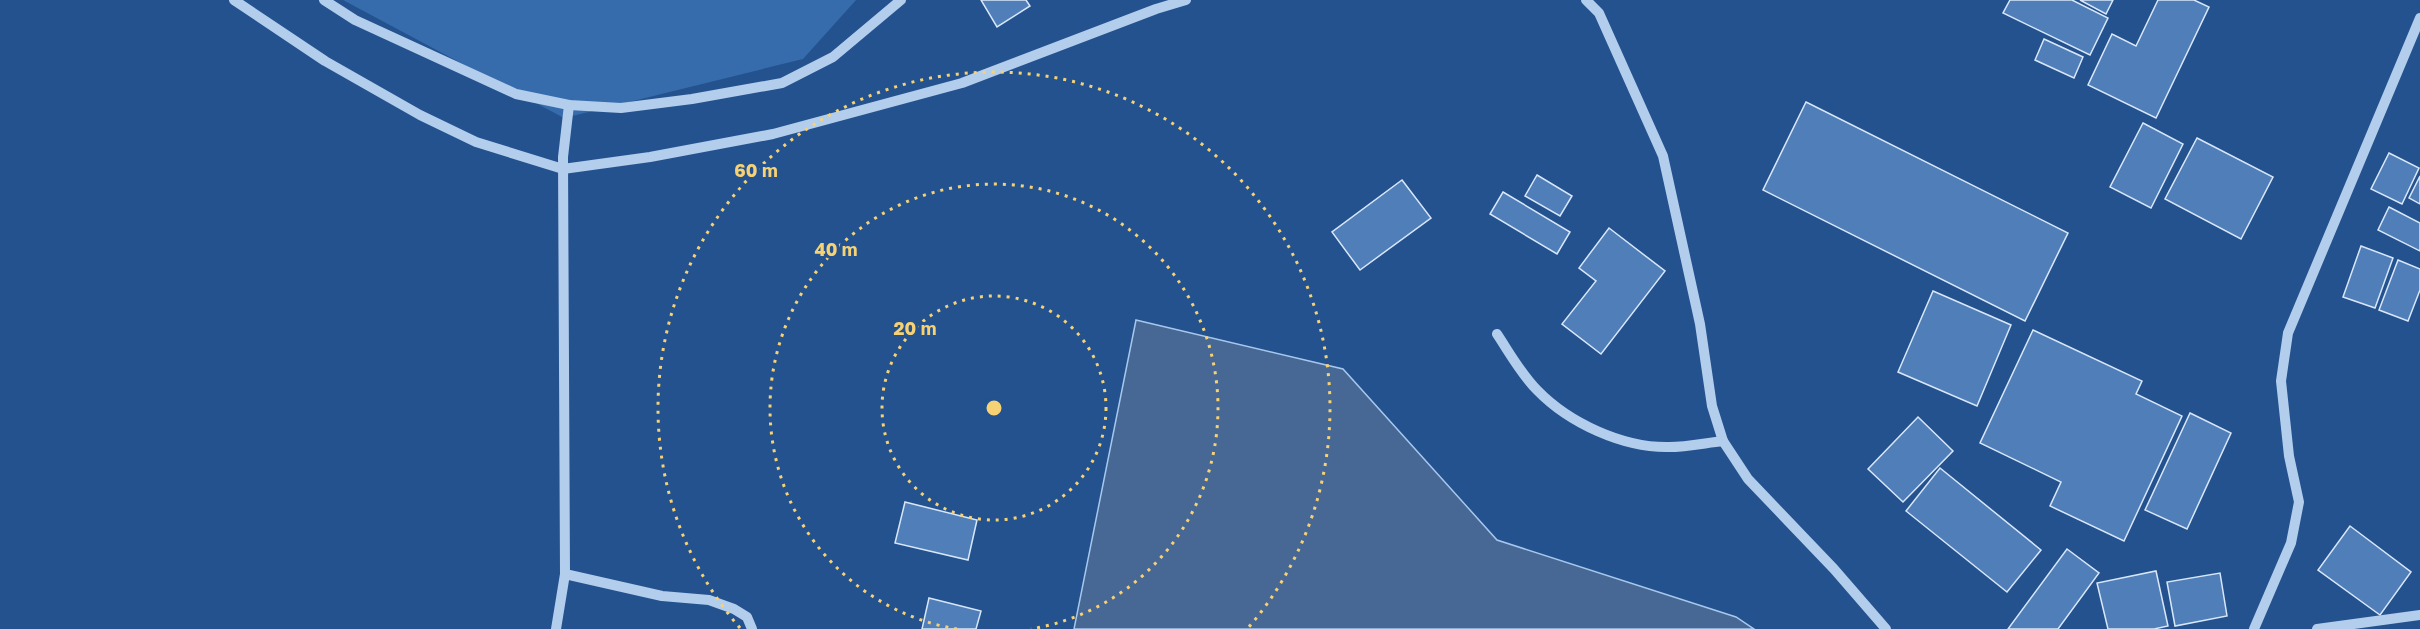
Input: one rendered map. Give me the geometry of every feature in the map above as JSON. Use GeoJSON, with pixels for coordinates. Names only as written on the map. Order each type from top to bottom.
{"type":"FeatureCollection","features":[{"type":"Feature","properties":{"kind":"street"},"geometry":{"type":"LineString","coordinates":[[234,0],[325,61],[420,115],[476,142],[563,169],[661,155],[795,128],[962,83],[1156,9],[1186,0]]}},
{"type":"Feature","properties":{"kind":"street"},"geometry":{"type":"LineString","coordinates":[[324,0],[355,20],[516,94],[568,108],[621,108],[692,99],[782,83],[833,57],[901,0]]}},
{"type":"Feature","properties":{"kind":"street"},"geometry":{"type":"LineString","coordinates":[[1586,0],[1599,13],[1663,156],[1700,324],[1712,406],[1723,441],[1748,479],[1834,569],[1886,629]]}},
{"type":"Feature","properties":{"kind":"street"},"geometry":{"type":"LineString","coordinates":[[2254,629],[2291,543],[2300,502],[2289,456],[2281,381],[2288,333],[2420,18]]}},
{"type":"Feature","properties":{"kind":"street"},"geometry":{"type":"LineString","coordinates":[[556,629],[565,574],[563,157],[568,108]]}},
{"type":"Feature","properties":{"kind":"street"},"geometry":{"type":"LineString","coordinates":[[1497,334],[1536,389],[1564,413],[1603,432],[1640,445],[1669,447],[1723,441]]}},
{"type":"Feature","properties":{"kind":"street"},"geometry":{"type":"LineString","coordinates":[[565,574],[662,596],[709,600],[734,609],[747,617],[752,629]]}},
{"type":"Feature","properties":{"kind":"street"},"geometry":{"type":"LineString","coordinates":[[2317,629],[2420,615]]}},
{"type":"Feature","properties":{"kind":"shaded area"},"geometry":{"type":"Polygon","coordinates":[[[343,0],[856,0],[803,59],[564,118],[343,0]]]}},
{"type":"Feature","properties":{"kind":"shaded area"},"geometry":{"type":"Polygon","coordinates":[[[1136,320],[1343,369],[1497,540],[1736,617],[1754,629],[1074,629],[1136,320]]]}},
{"type":"Feature","properties":{"kind":"building"},"geometry":{"type":"Polygon","coordinates":[[[981,0],[1026,0],[1030,6],[997,27],[981,0]]]}},
{"type":"Feature","properties":{"kind":"building"},"geometry":{"type":"Polygon","coordinates":[[[2010,0],[2072,0],[2108,18],[2090,55],[2003,13],[2010,0]]]}},
{"type":"Feature","properties":{"kind":"building"},"geometry":{"type":"Polygon","coordinates":[[[2080,0],[2113,0],[2106,14],[2080,0]]]}},
{"type":"Feature","properties":{"kind":"building"},"geometry":{"type":"Polygon","coordinates":[[[2158,0],[2194,0],[2209,7],[2156,118],[2088,85],[2112,34],[2136,46],[2158,0]]]}},
{"type":"Feature","properties":{"kind":"building"},"geometry":{"type":"Polygon","coordinates":[[[2044,39],[2083,57],[2074,78],[2035,60],[2044,39]]]}},
{"type":"Feature","properties":{"kind":"building"},"geometry":{"type":"Polygon","coordinates":[[[1806,102],[2068,233],[2025,321],[1763,190],[1806,102]]]}},
{"type":"Feature","properties":{"kind":"building"},"geometry":{"type":"Polygon","coordinates":[[[2143,123],[2183,144],[2151,208],[2110,187],[2143,123]]]}},
{"type":"Feature","properties":{"kind":"building"},"geometry":{"type":"Polygon","coordinates":[[[2197,138],[2273,177],[2241,239],[2165,199],[2197,138]]]}},
{"type":"Feature","properties":{"kind":"building"},"geometry":{"type":"Polygon","coordinates":[[[2389,153],[2419,168],[2402,204],[2371,189],[2389,153]]]}},
{"type":"Feature","properties":{"kind":"building"},"geometry":{"type":"Polygon","coordinates":[[[1537,175],[1572,196],[1560,216],[1525,196],[1537,175]]]}},
{"type":"Feature","properties":{"kind":"building"},"geometry":{"type":"Polygon","coordinates":[[[2420,176],[2420,204],[2409,198],[2420,176]]]}},
{"type":"Feature","properties":{"kind":"building"},"geometry":{"type":"Polygon","coordinates":[[[1402,180],[1431,218],[1360,270],[1332,232],[1402,180]]]}},
{"type":"Feature","properties":{"kind":"building"},"geometry":{"type":"Polygon","coordinates":[[[1503,192],[1570,232],[1557,254],[1490,214],[1503,192]]]}},
{"type":"Feature","properties":{"kind":"building"},"geometry":{"type":"Polygon","coordinates":[[[2389,207],[2420,223],[2420,251],[2378,230],[2389,207]]]}},
{"type":"Feature","properties":{"kind":"building"},"geometry":{"type":"Polygon","coordinates":[[[1609,228],[1665,271],[1601,354],[1562,324],[1596,281],[1579,268],[1609,228]]]}},
{"type":"Feature","properties":{"kind":"building"},"geometry":{"type":"Polygon","coordinates":[[[2361,246],[2393,258],[2375,308],[2343,297],[2361,246]]]}},
{"type":"Feature","properties":{"kind":"building"},"geometry":{"type":"Polygon","coordinates":[[[2398,260],[2420,269],[2420,290],[2408,321],[2379,310],[2398,260]]]}},
{"type":"Feature","properties":{"kind":"building"},"geometry":{"type":"Polygon","coordinates":[[[1933,291],[2011,325],[1977,406],[1898,372],[1933,291]]]}},
{"type":"Feature","properties":{"kind":"building"},"geometry":{"type":"Polygon","coordinates":[[[2033,330],[2142,381],[2136,394],[2182,416],[2124,541],[2050,506],[2061,482],[1980,443],[2033,330]]]}},
{"type":"Feature","properties":{"kind":"building"},"geometry":{"type":"Polygon","coordinates":[[[2190,413],[2231,433],[2187,529],[2145,510],[2190,413]]]}},
{"type":"Feature","properties":{"kind":"building"},"geometry":{"type":"Polygon","coordinates":[[[1918,417],[1953,451],[1903,502],[1868,469],[1918,417]]]}},
{"type":"Feature","properties":{"kind":"building"},"geometry":{"type":"Polygon","coordinates":[[[1940,468],[2041,550],[2007,592],[1906,511],[1940,468]]]}},
{"type":"Feature","properties":{"kind":"building"},"geometry":{"type":"Polygon","coordinates":[[[905,502],[977,520],[968,560],[895,543],[905,502]]]}},
{"type":"Feature","properties":{"kind":"building"},"geometry":{"type":"Polygon","coordinates":[[[2350,526],[2411,572],[2380,615],[2318,570],[2350,526]]]}},
{"type":"Feature","properties":{"kind":"building"},"geometry":{"type":"Polygon","coordinates":[[[2067,549],[2099,573],[2058,629],[2008,629],[2067,549]]]}},
{"type":"Feature","properties":{"kind":"building"},"geometry":{"type":"Polygon","coordinates":[[[2156,571],[2168,626],[2154,629],[2108,629],[2097,583],[2156,571]]]}},
{"type":"Feature","properties":{"kind":"building"},"geometry":{"type":"Polygon","coordinates":[[[2220,573],[2227,616],[2175,626],[2167,582],[2220,573]]]}},
{"type":"Feature","properties":{"kind":"building"},"geometry":{"type":"Polygon","coordinates":[[[929,598],[981,611],[976,629],[922,629],[929,598]]]}}]}
